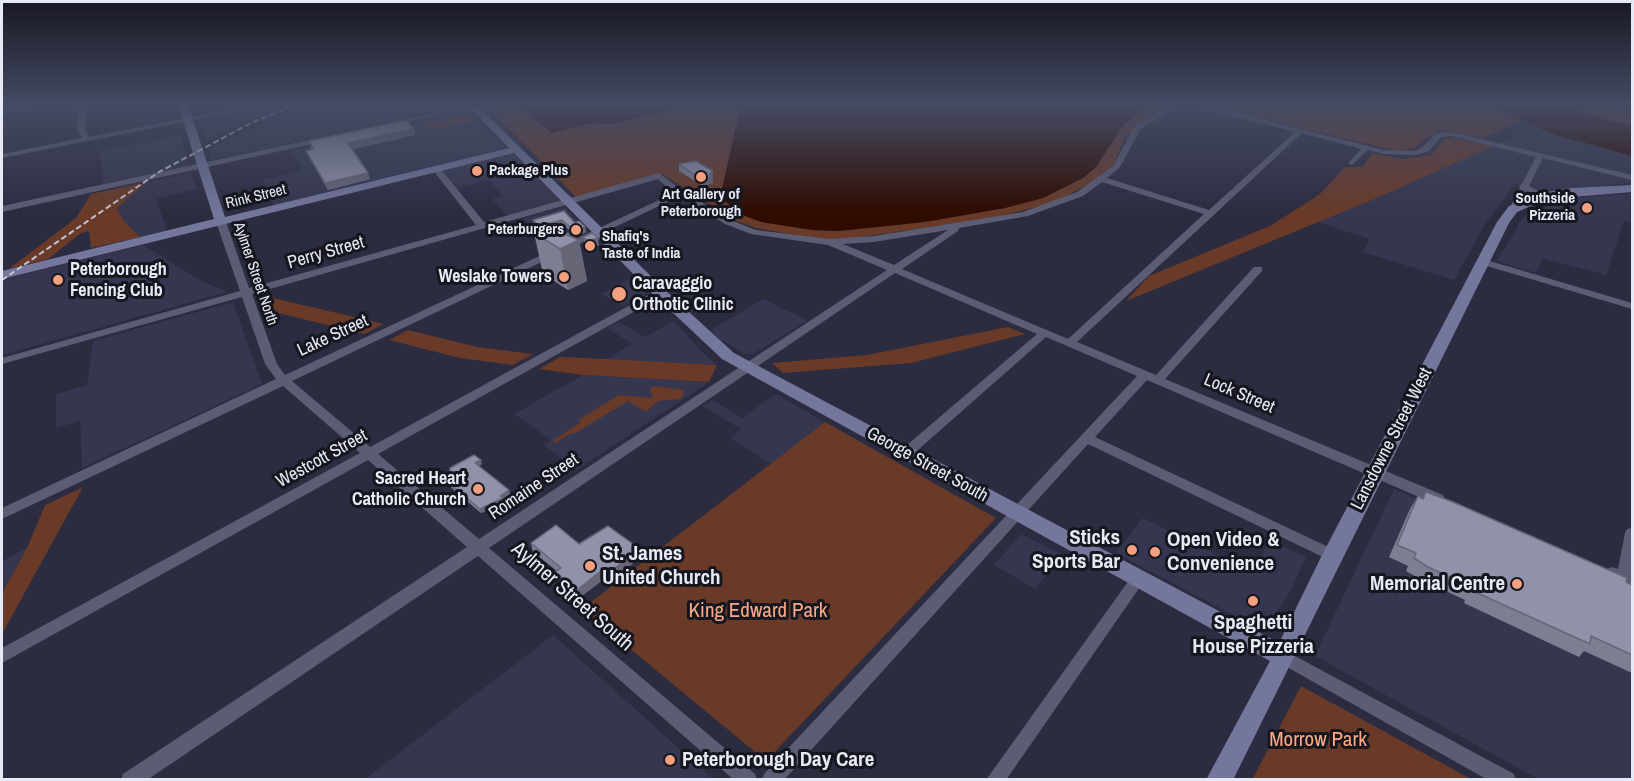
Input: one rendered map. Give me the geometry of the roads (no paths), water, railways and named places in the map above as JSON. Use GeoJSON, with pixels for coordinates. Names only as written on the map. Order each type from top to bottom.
{"type":"FeatureCollection","features":[{"type":"Feature","properties":{"kind":"main road","name":"Aylmer Street North"},"geometry":{"type":"LineString","coordinates":[[194,141],[221,222]]}},
{"type":"Feature","properties":{"kind":"main road","name":"George Street South"},"geometry":{"type":"LineString","coordinates":[[509,141],[704,337],[728,356],[1137,580],[1284,657]]}},
{"type":"Feature","properties":{"kind":"main road","name":"Rink Street"},"geometry":{"type":"LineString","coordinates":[[2,275],[517,149]]}},
{"type":"Feature","properties":{"kind":"main road"},"geometry":{"type":"LineString","coordinates":[[1513,209],[1544,196],[1632,189]]}},
{"type":"Feature","properties":{"kind":"main road","name":"Lansdowne Street West"},"geometry":{"type":"LineString","coordinates":[[1219,780],[1284,657],[1332,555],[1503,222],[1513,209]]}},
{"type":"Feature","properties":{"kind":"street"},"geometry":{"type":"LineString","coordinates":[[2,156],[63,141]]}},
{"type":"Feature","properties":{"kind":"street"},"geometry":{"type":"LineString","coordinates":[[2,209],[312,141]]}},
{"type":"Feature","properties":{"kind":"street"},"geometry":{"type":"LineString","coordinates":[[680,193],[728,222],[754,232],[830,242],[959,226],[1040,210],[1080,194],[1101,179],[1116,167],[1130,141]]}},
{"type":"Feature","properties":{"kind":"street"},"geometry":{"type":"LineString","coordinates":[[1070,343],[1288,141]]}},
{"type":"Feature","properties":{"kind":"street"},"geometry":{"type":"LineString","coordinates":[[1345,141],[1393,153],[1416,153],[1433,141]]}},
{"type":"Feature","properties":{"kind":"street"},"geometry":{"type":"LineString","coordinates":[[1479,141],[1632,177]]}},
{"type":"Feature","properties":{"kind":"street"},"geometry":{"type":"LineString","coordinates":[[1352,163],[1367,147]]}},
{"type":"Feature","properties":{"kind":"street"},"geometry":{"type":"LineString","coordinates":[[1513,209],[1541,155]]}},
{"type":"Feature","properties":{"kind":"street"},"geometry":{"type":"LineString","coordinates":[[436,169],[482,226]]}},
{"type":"Feature","properties":{"kind":"street","name":"Perry Street"},"geometry":{"type":"LineString","coordinates":[[2,361],[659,176],[680,193]]}},
{"type":"Feature","properties":{"kind":"street"},"geometry":{"type":"LineString","coordinates":[[1101,179],[1210,213]]}},
{"type":"Feature","properties":{"kind":"street"},"geometry":{"type":"LineString","coordinates":[[1523,186],[1544,196]]}},
{"type":"Feature","properties":{"kind":"street","name":"Lake Street"},"geometry":{"type":"LineString","coordinates":[[2,514],[680,193]]}},
{"type":"Feature","properties":{"kind":"street","name":"Aylmer Street North"},"geometry":{"type":"LineString","coordinates":[[221,222],[271,364],[284,380]]}},
{"type":"Feature","properties":{"kind":"street","name":"Romaine Street"},"geometry":{"type":"LineString","coordinates":[[130,780],[959,226]]}},
{"type":"Feature","properties":{"kind":"street","name":"Lock Street"},"geometry":{"type":"LineString","coordinates":[[830,242],[1452,504]]}},
{"type":"Feature","properties":{"kind":"street"},"geometry":{"type":"LineString","coordinates":[[1483,262],[1632,306]]}},
{"type":"Feature","properties":{"kind":"street"},"geometry":{"type":"LineString","coordinates":[[771,780],[1016,514],[1258,269]]}},
{"type":"Feature","properties":{"kind":"street","name":"Westcott Street"},"geometry":{"type":"LineString","coordinates":[[2,656],[660,293]]}},
{"type":"Feature","properties":{"kind":"street"},"geometry":{"type":"LineString","coordinates":[[905,454],[1044,333]]}},
{"type":"Feature","properties":{"kind":"street","name":"Aylmer Street South"},"geometry":{"type":"LineString","coordinates":[[284,380],[748,780]]}},
{"type":"Feature","properties":{"kind":"street"},"geometry":{"type":"LineString","coordinates":[[1088,439],[1332,555]]}},
{"type":"Feature","properties":{"kind":"street"},"geometry":{"type":"LineString","coordinates":[[1603,569],[1628,580],[1632,533]]}},
{"type":"Feature","properties":{"kind":"street"},"geometry":{"type":"LineString","coordinates":[[995,780],[1137,580]]}},
{"type":"Feature","properties":{"kind":"street"},"geometry":{"type":"LineString","coordinates":[[1284,657],[1507,780]]}},
{"type":"Feature","properties":{"kind":"railway"},"geometry":{"type":"LineString","coordinates":[[2,280],[159,172],[216,141]]}},
{"type":"Feature","properties":{"kind":"place","name":"Package Plus"},"geometry":{"type":"Point","coordinates":[477,171]}},
{"type":"Feature","properties":{"kind":"place","name":"Art Gallery of Peterborough"},"geometry":{"type":"Point","coordinates":[701,177]}},
{"type":"Feature","properties":{"kind":"place","name":"Southside Pizzeria"},"geometry":{"type":"Point","coordinates":[1587,208]}},
{"type":"Feature","properties":{"kind":"place","name":"Peterburgers"},"geometry":{"type":"Point","coordinates":[576,230]}},
{"type":"Feature","properties":{"kind":"place","name":"Shafiq's Taste of India"},"geometry":{"type":"Point","coordinates":[590,246]}},
{"type":"Feature","properties":{"kind":"place","name":"Weslake Towers"},"geometry":{"type":"Point","coordinates":[564,277]}},
{"type":"Feature","properties":{"kind":"place","name":"Peterborough Fencing Club"},"geometry":{"type":"Point","coordinates":[58,280]}},
{"type":"Feature","properties":{"kind":"place","name":"Caravaggio Orthotic Clinic"},"geometry":{"type":"Point","coordinates":[619,294]}},
{"type":"Feature","properties":{"kind":"place","name":"Sacred Heart Catholic Church"},"geometry":{"type":"Point","coordinates":[478,489]}},
{"type":"Feature","properties":{"kind":"place","name":"Sticks Sports Bar"},"geometry":{"type":"Point","coordinates":[1132,550]}},
{"type":"Feature","properties":{"kind":"place","name":"Open Video & Convenience"},"geometry":{"type":"Point","coordinates":[1155,552]}},
{"type":"Feature","properties":{"kind":"place","name":"St. James United Church"},"geometry":{"type":"Point","coordinates":[590,566]}},
{"type":"Feature","properties":{"kind":"place","name":"Memorial Centre"},"geometry":{"type":"Point","coordinates":[1517,584]}},
{"type":"Feature","properties":{"kind":"place","name":"Spaghetti House Pizzeria"},"geometry":{"type":"Point","coordinates":[1253,601]}},
{"type":"Feature","properties":{"kind":"place","name":"Peterborough Day Care"},"geometry":{"type":"Point","coordinates":[670,760]}},
{"type":"Feature","properties":{"kind":"park label","name":"King Edward Park"},"geometry":{"type":"Point","coordinates":[758,611]}},
{"type":"Feature","properties":{"kind":"park label","name":"Morrow Park"},"geometry":{"type":"Point","coordinates":[1318,740]}}]}
